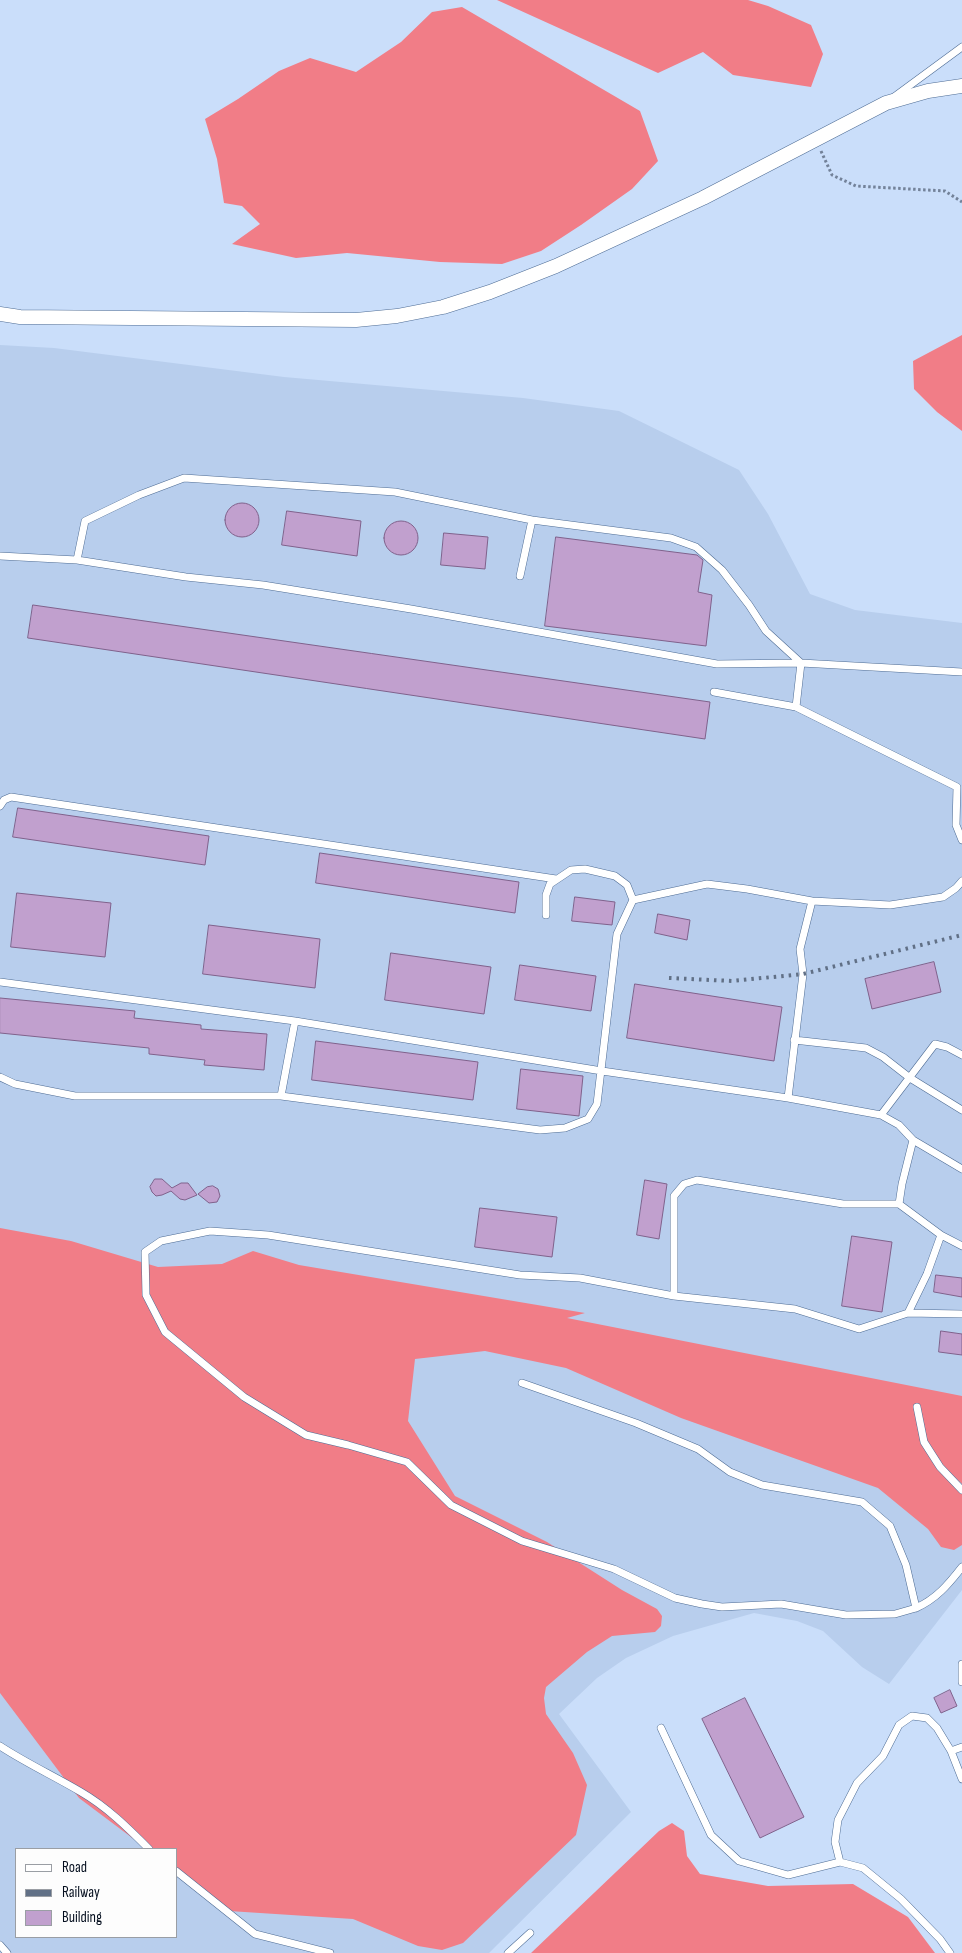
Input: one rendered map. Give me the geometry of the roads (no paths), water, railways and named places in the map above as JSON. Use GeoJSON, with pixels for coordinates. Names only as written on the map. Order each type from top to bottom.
{"type":"FeatureCollection","features":[{"type":"Feature","properties":{"kind":"street"},"geometry":{"type":"LineString","coordinates":[[0,314],[20,317],[356,320],[397,316],[443,307],[490,292],[556,266],[703,198],[886,103],[928,91],[962,86]]}},
{"type":"Feature","properties":{"kind":"lane"},"geometry":{"type":"LineString","coordinates":[[886,103],[962,46]]}},
{"type":"Feature","properties":{"kind":"lane"},"geometry":{"type":"LineString","coordinates":[[77,560],[86,521],[139,495],[184,478],[395,492],[532,520],[671,538],[696,547],[722,570],[766,631],[801,662]]}},
{"type":"Feature","properties":{"kind":"lane"},"geometry":{"type":"LineString","coordinates":[[520,576],[532,520]]}},
{"type":"Feature","properties":{"kind":"lane"},"geometry":{"type":"LineString","coordinates":[[0,556],[77,560],[186,577],[264,585],[412,609],[717,664],[801,662],[962,672]]}},
{"type":"Feature","properties":{"kind":"lane"},"geometry":{"type":"LineString","coordinates":[[796,706],[801,662]]}},
{"type":"Feature","properties":{"kind":"lane"},"geometry":{"type":"LineString","coordinates":[[714,692],[796,706],[957,787],[956,825],[962,840]]}},
{"type":"Feature","properties":{"kind":"lane"},"geometry":{"type":"LineString","coordinates":[[0,806],[4,800],[11,797],[556,879]]}},
{"type":"Feature","properties":{"kind":"lane"},"geometry":{"type":"LineString","coordinates":[[0,1078],[15,1084],[76,1096],[281,1096],[540,1130],[565,1128],[588,1119],[597,1104],[617,934],[633,900],[627,885],[615,876],[585,869],[570,870],[550,884],[546,896],[546,915]]}},
{"type":"Feature","properties":{"kind":"lane"},"geometry":{"type":"LineString","coordinates":[[633,900],[706,884],[747,888],[812,901],[890,905],[943,897],[962,881]]}},
{"type":"Feature","properties":{"kind":"lane"},"geometry":{"type":"LineString","coordinates":[[788,1098],[803,974],[800,949],[812,901]]}},
{"type":"Feature","properties":{"kind":"lane"},"geometry":{"type":"LineString","coordinates":[[0,982],[295,1021],[602,1071],[788,1098],[881,1115],[899,1125],[913,1140],[962,1169]]}},
{"type":"Feature","properties":{"kind":"lane"},"geometry":{"type":"LineString","coordinates":[[281,1096],[295,1021]]}},
{"type":"Feature","properties":{"kind":"lane"},"geometry":{"type":"LineString","coordinates":[[794,1040],[866,1048],[962,1110]]}},
{"type":"Feature","properties":{"kind":"lane"},"geometry":{"type":"LineString","coordinates":[[881,1115],[935,1044],[947,1047],[962,1055]]}},
{"type":"Feature","properties":{"kind":"lane"},"geometry":{"type":"LineString","coordinates":[[899,1204],[913,1140]]}},
{"type":"Feature","properties":{"kind":"lane"},"geometry":{"type":"LineString","coordinates":[[674,1296],[674,1196],[684,1184],[697,1180],[843,1204],[899,1204],[941,1235],[962,1246]]}},
{"type":"Feature","properties":{"kind":"lane"},"geometry":{"type":"LineString","coordinates":[[962,1314],[908,1312],[859,1329],[795,1309],[674,1296],[580,1278],[520,1275],[268,1235],[210,1231],[161,1241],[145,1252],[146,1295],[165,1332],[244,1397],[306,1435],[407,1462],[451,1505],[522,1541],[614,1569],[675,1598],[722,1607],[781,1604],[846,1615],[895,1614],[916,1608],[927,1603],[943,1591],[962,1568]]}},
{"type":"Feature","properties":{"kind":"lane"},"geometry":{"type":"LineString","coordinates":[[908,1312],[927,1274],[941,1235]]}},
{"type":"Feature","properties":{"kind":"lane"},"geometry":{"type":"LineString","coordinates":[[522,1383],[636,1424],[698,1449],[730,1472],[762,1485],[862,1502],[890,1526],[906,1565],[916,1608]]}},
{"type":"Feature","properties":{"kind":"lane"},"geometry":{"type":"LineString","coordinates":[[917,1407],[924,1442],[940,1467],[962,1490]]}},
{"type":"Feature","properties":{"kind":"lane"},"geometry":{"type":"LineString","coordinates":[[962,1664],[962,1682]]}},
{"type":"Feature","properties":{"kind":"lane"},"geometry":{"type":"LineString","coordinates":[[840,1862],[835,1842],[838,1820],[857,1783],[883,1756],[899,1725],[912,1716],[927,1718],[937,1728],[951,1751],[962,1778]]}},
{"type":"Feature","properties":{"kind":"lane"},"geometry":{"type":"LineString","coordinates":[[662,1728],[711,1835],[739,1861],[788,1875],[840,1862],[862,1868],[901,1898],[940,1939],[950,1953]]}},
{"type":"Feature","properties":{"kind":"lane"},"geometry":{"type":"LineString","coordinates":[[0,1746],[29,1765],[82,1792],[122,1822],[148,1848]]}},
{"type":"Feature","properties":{"kind":"lane"},"geometry":{"type":"LineString","coordinates":[[951,1751],[962,1747]]}},
{"type":"Feature","properties":{"kind":"lane"},"geometry":{"type":"LineString","coordinates":[[178,1873],[255,1934],[330,1953]]}},
{"type":"Feature","properties":{"kind":"lane"},"geometry":{"type":"LineString","coordinates":[[508,1953],[530,1933]]}},
{"type":"Feature","properties":{"kind":"lane"},"geometry":{"type":"LineString","coordinates":[[0,1945],[7,1953]]}},
{"type":"Feature","properties":{"kind":"railway"},"geometry":{"type":"LineString","coordinates":[[669,978],[732,981],[803,974],[962,935]]}}]}
